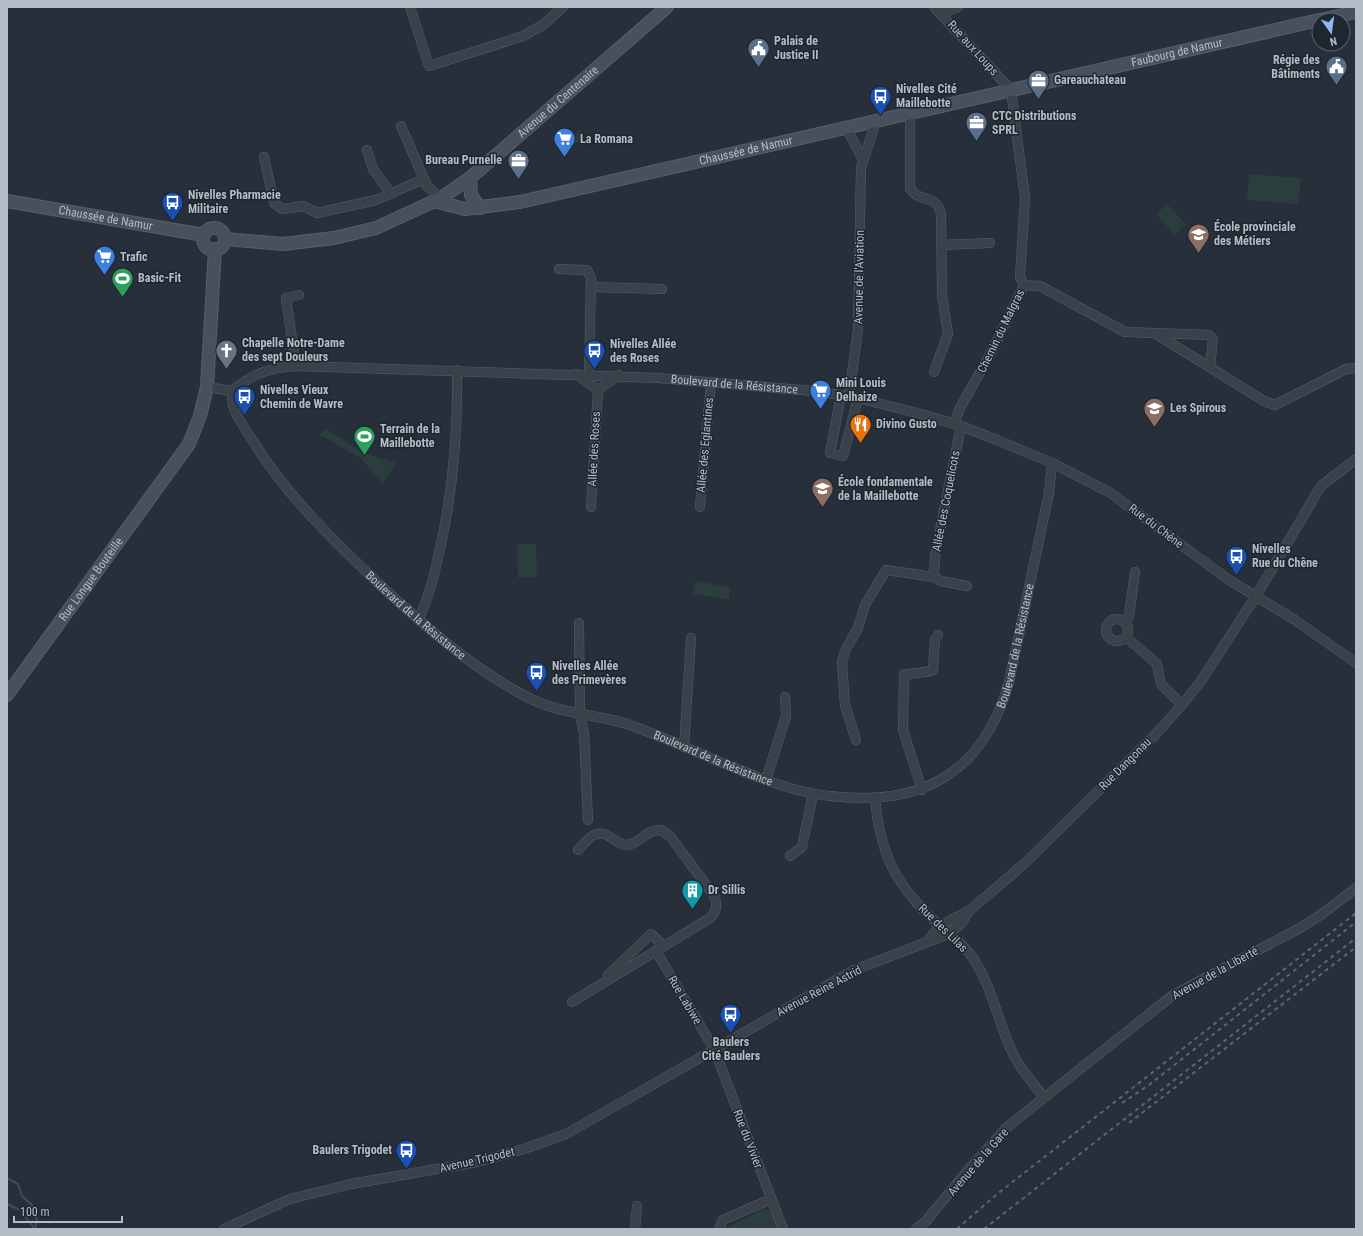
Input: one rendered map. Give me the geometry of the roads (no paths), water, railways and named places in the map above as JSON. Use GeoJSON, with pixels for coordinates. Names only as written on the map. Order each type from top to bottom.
{"type":"FeatureCollection","features":[{"type":"Feature","properties":{"kind":"street"},"geometry":{"type":"LineString","coordinates":[[410,7],[429,66],[523,36],[543,24],[563,7]]}},
{"type":"Feature","properties":{"kind":"street","name":"Avenue du Centenaire"},"geometry":{"type":"LineString","coordinates":[[225,239],[283,244],[334,238],[376,228],[440,198],[470,178],[667,7]]}},
{"type":"Feature","properties":{"kind":"street"},"geometry":{"type":"LineString","coordinates":[[938,10],[958,7]]}},
{"type":"Feature","properties":{"kind":"street","name":"Rue aux Loups"},"geometry":{"type":"LineString","coordinates":[[938,10],[1011,90]]}},
{"type":"Feature","properties":{"kind":"street","name":"Faubourg de Namur"},"geometry":{"type":"LineString","coordinates":[[1011,90],[1311,22]]}},
{"type":"Feature","properties":{"kind":"street","name":"Chaussée de Namur"},"geometry":{"type":"LineString","coordinates":[[440,198],[465,209],[523,202],[1011,90]]}},
{"type":"Feature","properties":{"kind":"street","name":"Chemin du Malgras"},"geometry":{"type":"LineString","coordinates":[[958,425],[960,408],[992,351],[1024,285],[1020,272],[1025,198],[1011,90]]}},
{"type":"Feature","properties":{"kind":"street"},"geometry":{"type":"LineString","coordinates":[[910,113],[909,184],[913,193],[932,200],[940,207],[942,294],[948,334],[934,372]]}},
{"type":"Feature","properties":{"kind":"street","name":"Avenue de l'Aviation"},"geometry":{"type":"LineString","coordinates":[[849,397],[858,329],[861,168],[862,158],[876,121]]}},
{"type":"Feature","properties":{"kind":"street"},"geometry":{"type":"LineString","coordinates":[[401,126],[427,186],[440,198]]}},
{"type":"Feature","properties":{"kind":"street"},"geometry":{"type":"LineString","coordinates":[[846,127],[862,158]]}},
{"type":"Feature","properties":{"kind":"street"},"geometry":{"type":"LineString","coordinates":[[367,150],[373,169],[391,194]]}},
{"type":"Feature","properties":{"kind":"street"},"geometry":{"type":"LineString","coordinates":[[264,157],[274,203],[282,209],[303,206],[317,213],[376,200],[424,179]]}},
{"type":"Feature","properties":{"kind":"street"},"geometry":{"type":"LineString","coordinates":[[470,178],[471,195],[480,208]]}},
{"type":"Feature","properties":{"kind":"street","name":"Chaussée de Namur"},"geometry":{"type":"LineString","coordinates":[[7,201],[204,235]]}},
{"type":"Feature","properties":{"kind":"street"},"geometry":{"type":"LineString","coordinates":[[215,228],[220,230],[225,239],[224,244],[215,249],[206,245],[204,235],[210,229],[215,228]]}},
{"type":"Feature","properties":{"kind":"street"},"geometry":{"type":"LineString","coordinates":[[941,245],[990,243]]}},
{"type":"Feature","properties":{"kind":"street"},"geometry":{"type":"LineString","coordinates":[[215,249],[207,387],[232,392]]}},
{"type":"Feature","properties":{"kind":"street"},"geometry":{"type":"LineString","coordinates":[[559,269],[587,270],[591,278],[592,288],[589,374]]}},
{"type":"Feature","properties":{"kind":"street"},"geometry":{"type":"LineString","coordinates":[[1024,285],[1040,286],[1125,332],[1209,335],[1213,340],[1210,367]]}},
{"type":"Feature","properties":{"kind":"street"},"geometry":{"type":"LineString","coordinates":[[592,288],[662,289]]}},
{"type":"Feature","properties":{"kind":"street"},"geometry":{"type":"LineString","coordinates":[[296,366],[286,298],[299,295]]}},
{"type":"Feature","properties":{"kind":"street"},"geometry":{"type":"LineString","coordinates":[[1155,334],[1264,401],[1275,405],[1346,369],[1356,368]]}},
{"type":"Feature","properties":{"kind":"street","name":"Boulevard de la Résistance"},"geometry":{"type":"LineString","coordinates":[[296,366],[619,375],[711,382],[800,390],[849,397],[958,425],[1052,463],[1049,493],[1012,668],[1000,710],[988,733],[965,761],[944,779],[922,790],[902,795],[875,798],[848,798],[813,794],[766,780],[627,724],[552,709],[518,692],[473,663],[418,620],[321,528],[281,482],[238,416],[233,406],[232,392],[241,383],[262,371],[278,367],[296,366]]}},
{"type":"Feature","properties":{"kind":"street"},"geometry":{"type":"LineString","coordinates":[[418,620],[425,607],[433,580],[449,504],[456,428],[457,370]]}},
{"type":"Feature","properties":{"kind":"street"},"geometry":{"type":"LineString","coordinates":[[576,374],[598,390],[619,375]]}},
{"type":"Feature","properties":{"kind":"street","name":"Allée des Eglantines"},"geometry":{"type":"LineString","coordinates":[[700,507],[711,382]]}},
{"type":"Feature","properties":{"kind":"street","name":"Rue Longue Bouteille"},"geometry":{"type":"LineString","coordinates":[[7,695],[189,444],[200,416],[207,387]]}},
{"type":"Feature","properties":{"kind":"street","name":"Allée des Roses"},"geometry":{"type":"LineString","coordinates":[[591,507],[598,390]]}},
{"type":"Feature","properties":{"kind":"street"},"geometry":{"type":"LineString","coordinates":[[849,397],[843,456],[830,453],[849,397]]}},
{"type":"Feature","properties":{"kind":"street","name":"Allée des Coquelicots"},"geometry":{"type":"LineString","coordinates":[[934,577],[935,555],[958,425]]}},
{"type":"Feature","properties":{"kind":"street","name":"Rue Dangonau"},"geometry":{"type":"LineString","coordinates":[[939,926],[969,911],[1024,864],[1155,735],[1182,705],[1201,681],[1256,596],[1321,486],[1356,459]]}},
{"type":"Feature","properties":{"kind":"street","name":"Rue du Chêne"},"geometry":{"type":"LineString","coordinates":[[1052,463],[1109,492],[1229,580],[1322,638],[1356,663]]}},
{"type":"Feature","properties":{"kind":"street"},"geometry":{"type":"LineString","coordinates":[[856,740],[845,705],[842,662],[845,651],[858,628],[865,605],[886,570],[934,577],[941,581],[967,586]]}},
{"type":"Feature","properties":{"kind":"street"},"geometry":{"type":"LineString","coordinates":[[1124,622],[1129,616],[1135,572]]}},
{"type":"Feature","properties":{"kind":"street"},"geometry":{"type":"LineString","coordinates":[[1118,619],[1124,622],[1127,629],[1126,637],[1121,641],[1112,640],[1106,630],[1109,623],[1118,619]]}},
{"type":"Feature","properties":{"kind":"street"},"geometry":{"type":"LineString","coordinates":[[579,623],[580,714],[584,734],[588,820]]}},
{"type":"Feature","properties":{"kind":"street"},"geometry":{"type":"LineString","coordinates":[[922,790],[903,730],[904,674],[911,672],[927,673],[933,670],[935,640],[938,635]]}},
{"type":"Feature","properties":{"kind":"street"},"geometry":{"type":"LineString","coordinates":[[1126,637],[1157,664],[1161,684],[1182,705]]}},
{"type":"Feature","properties":{"kind":"street"},"geometry":{"type":"LineString","coordinates":[[684,747],[691,638]]}},
{"type":"Feature","properties":{"kind":"street"},"geometry":{"type":"LineString","coordinates":[[766,780],[786,716],[785,697]]}},
{"type":"Feature","properties":{"kind":"street"},"geometry":{"type":"LineString","coordinates":[[790,856],[802,847],[813,794]]}},
{"type":"Feature","properties":{"kind":"street","name":"Rue des Lilas"},"geometry":{"type":"LineString","coordinates":[[875,798],[881,840],[893,869],[913,899],[939,926],[961,944],[972,956],[987,981],[1014,1056],[1044,1098]]}},
{"type":"Feature","properties":{"kind":"street"},"geometry":{"type":"LineString","coordinates":[[572,1002],[710,918],[717,907],[715,897],[670,836],[661,830],[649,832],[631,844],[624,845],[604,833],[596,834],[578,850]]}},
{"type":"Feature","properties":{"kind":"street","name":"Avenue de la Liberté"},"geometry":{"type":"LineString","coordinates":[[1044,1098],[1173,995],[1300,928],[1322,914],[1356,888]]}},
{"type":"Feature","properties":{"kind":"street","name":"Rue Dangonau"},"geometry":{"type":"LineString","coordinates":[[948,934],[961,924],[969,911]]}},
{"type":"Feature","properties":{"kind":"street"},"geometry":{"type":"LineString","coordinates":[[928,941],[939,926]]}},
{"type":"Feature","properties":{"kind":"street"},"geometry":{"type":"LineString","coordinates":[[607,980],[608,975],[651,934],[660,948]]}},
{"type":"Feature","properties":{"kind":"street","name":"Avenue Reine Astrid"},"geometry":{"type":"LineString","coordinates":[[714,1049],[852,971],[928,941],[940,939],[948,934]]}},
{"type":"Feature","properties":{"kind":"street","name":"Rue Labiwe"},"geometry":{"type":"LineString","coordinates":[[660,948],[714,1049]]}},
{"type":"Feature","properties":{"kind":"street","name":"Rue du Vivier"},"geometry":{"type":"LineString","coordinates":[[714,1049],[783,1229]]}},
{"type":"Feature","properties":{"kind":"street","name":"Avenue Trigodet"},"geometry":{"type":"LineString","coordinates":[[224,1229],[290,1199],[351,1184],[477,1162],[524,1149],[566,1134],[714,1049]]}},
{"type":"Feature","properties":{"kind":"street","name":"Avenue de la Gare"},"geometry":{"type":"LineString","coordinates":[[916,1229],[926,1222],[968,1170],[1005,1129],[1044,1098]]}},
{"type":"Feature","properties":{"kind":"street"},"geometry":{"type":"LineString","coordinates":[[719,1229],[723,1220],[771,1199]]}},
{"type":"Feature","properties":{"kind":"street"},"geometry":{"type":"LineString","coordinates":[[635,1229],[637,1206]]}},
{"type":"Feature","properties":{"kind":"waterway"},"geometry":{"type":"LineString","coordinates":[[7,1178],[18,1184],[22,1196],[32,1205],[37,1220],[35,1228]]}},
{"type":"Feature","properties":{"kind":"waterway"},"geometry":{"type":"LineString","coordinates":[[7,1204],[20,1210],[34,1228]]}},
{"type":"Feature","properties":{"kind":"railway"},"geometry":{"type":"LineString","coordinates":[[957,1229],[996,1195],[1356,913]]}},
{"type":"Feature","properties":{"kind":"railway"},"geometry":{"type":"LineString","coordinates":[[1122,1103],[1149,1085],[1356,922]]}},
{"type":"Feature","properties":{"kind":"railway"},"geometry":{"type":"LineString","coordinates":[[984,1229],[1356,938]]}},
{"type":"Feature","properties":{"kind":"railway"},"geometry":{"type":"LineString","coordinates":[[1129,1123],[1356,947]]}},
{"type":"Feature","properties":{"kind":"place","name":"Palais de Justice II"},"geometry":{"type":"Point","coordinates":[759,68]}},
{"type":"Feature","properties":{"kind":"place","name":"Régie des Bâtiments"},"geometry":{"type":"Point","coordinates":[1336,86]}},
{"type":"Feature","properties":{"kind":"place","name":"Gareauchateau"},"geometry":{"type":"Point","coordinates":[1039,100]}},
{"type":"Feature","properties":{"kind":"place","name":"Nivelles Cité Maillebotte"},"geometry":{"type":"Point","coordinates":[881,116]}},
{"type":"Feature","properties":{"kind":"place","name":"CTC Distributions SPRL"},"geometry":{"type":"Point","coordinates":[976,142]}},
{"type":"Feature","properties":{"kind":"place","name":"La Romana"},"geometry":{"type":"Point","coordinates":[565,158]}},
{"type":"Feature","properties":{"kind":"place","name":"Bureau Purnelle"},"geometry":{"type":"Point","coordinates":[518,180]}},
{"type":"Feature","properties":{"kind":"place","name":"Nivelles Pharmacie Militaire"},"geometry":{"type":"Point","coordinates":[173,222]}},
{"type":"Feature","properties":{"kind":"place","name":"École provinciale des Métiers"},"geometry":{"type":"Point","coordinates":[1199,254]}},
{"type":"Feature","properties":{"kind":"place","name":"Trafic"},"geometry":{"type":"Point","coordinates":[104,276]}},
{"type":"Feature","properties":{"kind":"place","name":"Basic-Fit"},"geometry":{"type":"Point","coordinates":[122,298]}},
{"type":"Feature","properties":{"kind":"place","name":"Chapelle Notre-Dame des sept Douleurs"},"geometry":{"type":"Point","coordinates":[227,370]}},
{"type":"Feature","properties":{"kind":"place","name":"Nivelles Allée des Roses"},"geometry":{"type":"Point","coordinates":[595,370]}},
{"type":"Feature","properties":{"kind":"place","name":"Mini Louis Delhaize"},"geometry":{"type":"Point","coordinates":[821,410]}},
{"type":"Feature","properties":{"kind":"place","name":"Nivelles Vieux Chemin de Wavre"},"geometry":{"type":"Point","coordinates":[244,416]}},
{"type":"Feature","properties":{"kind":"place","name":"Les Spirous"},"geometry":{"type":"Point","coordinates":[1154,428]}},
{"type":"Feature","properties":{"kind":"place","name":"Divino Gusto"},"geometry":{"type":"Point","coordinates":[860,444]}},
{"type":"Feature","properties":{"kind":"place","name":"Terrain de la Maillebotte"},"geometry":{"type":"Point","coordinates":[364,456]}},
{"type":"Feature","properties":{"kind":"place","name":"École fondamentale de la Maillebotte"},"geometry":{"type":"Point","coordinates":[823,508]}},
{"type":"Feature","properties":{"kind":"place","name":"Nivelles Rue du Chêne"},"geometry":{"type":"Point","coordinates":[1236,576]}},
{"type":"Feature","properties":{"kind":"place","name":"Nivelles Allée des Primevères"},"geometry":{"type":"Point","coordinates":[537,692]}},
{"type":"Feature","properties":{"kind":"place","name":"Dr Sillis"},"geometry":{"type":"Point","coordinates":[692,910]}},
{"type":"Feature","properties":{"kind":"place","name":"Baulers Cité Baulers"},"geometry":{"type":"Point","coordinates":[731,1034]}},
{"type":"Feature","properties":{"kind":"place","name":"Baulers Trigodet"},"geometry":{"type":"Point","coordinates":[407,1170]}}]}
